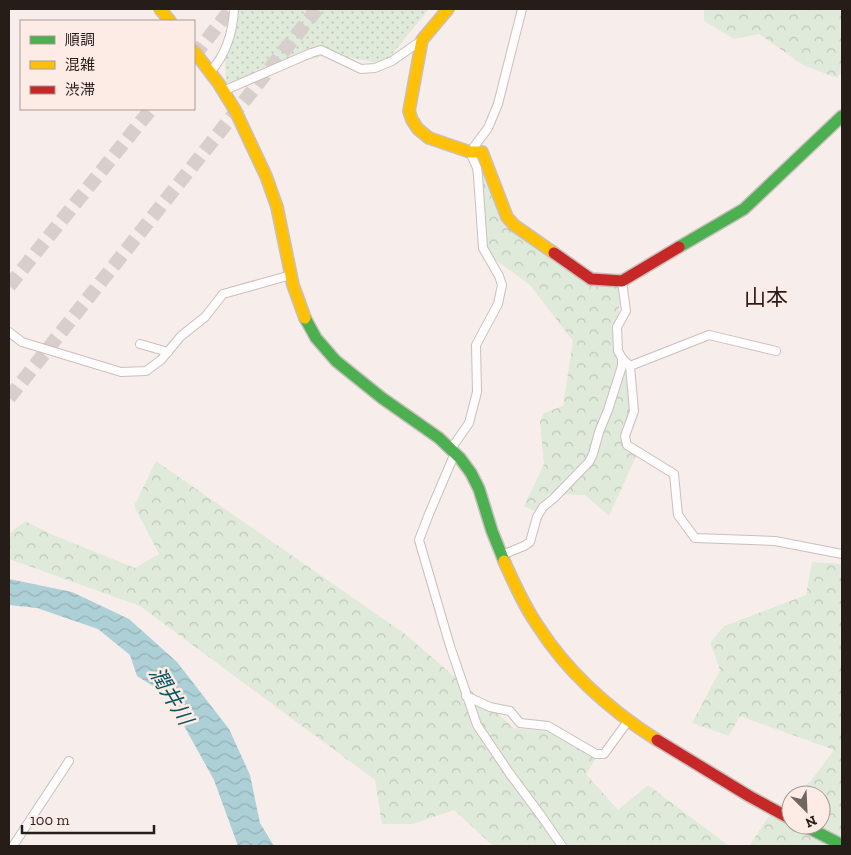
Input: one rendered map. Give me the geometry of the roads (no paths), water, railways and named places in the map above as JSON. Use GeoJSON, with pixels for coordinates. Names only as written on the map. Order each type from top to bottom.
{"type":"FeatureCollection","features":[{"type":"Feature","properties":{"kind":"street"},"geometry":{"type":"LineString","coordinates":[[160,9],[169,20]]}},
{"type":"Feature","properties":{"kind":"street"},"geometry":{"type":"LineString","coordinates":[[210,72],[224,52],[232,30],[234,9]]}},
{"type":"Feature","properties":{"kind":"street"},"geometry":{"type":"LineString","coordinates":[[224,91],[320,50],[361,69],[375,68],[392,61],[422,40],[448,9]]}},
{"type":"Feature","properties":{"kind":"street"},"geometry":{"type":"LineString","coordinates":[[470,152],[488,128],[498,104],[522,9]]}},
{"type":"Feature","properties":{"kind":"street"},"geometry":{"type":"LineString","coordinates":[[422,40],[409,111],[418,129],[429,138],[470,152],[482,152],[507,216],[514,225],[592,279],[622,281],[744,209],[842,116]]}},
{"type":"Feature","properties":{"kind":"street"},"geometry":{"type":"LineString","coordinates":[[195,52],[224,91],[265,172],[281,224],[296,300],[318,343],[347,372],[432,432],[466,465],[476,482],[502,555],[529,610],[562,658],[587,686],[628,721],[693,763],[781,814]]}},
{"type":"Feature","properties":{"kind":"street"},"geometry":{"type":"LineString","coordinates":[[470,152],[477,168],[483,248],[502,285],[498,304],[476,345],[477,392],[469,423],[453,451],[419,540],[450,646],[477,725],[562,846]]}},
{"type":"Feature","properties":{"kind":"street"},"geometry":{"type":"LineString","coordinates":[[9,332],[22,342],[121,372],[146,371],[161,360],[181,336],[205,317],[223,294],[291,275]]}},
{"type":"Feature","properties":{"kind":"street"},"geometry":{"type":"LineString","coordinates":[[622,281],[626,311],[617,326],[616,333],[618,351],[630,366],[634,411],[625,436],[627,445],[674,474],[678,515],[695,538],[775,540],[842,554]]}},
{"type":"Feature","properties":{"kind":"street"},"geometry":{"type":"LineString","coordinates":[[630,366],[709,335],[776,351]]}},
{"type":"Feature","properties":{"kind":"street"},"geometry":{"type":"LineString","coordinates":[[140,344],[168,352]]}},
{"type":"Feature","properties":{"kind":"street"},"geometry":{"type":"LineString","coordinates":[[502,555],[530,542],[537,517],[543,507],[589,462],[622,366],[622,358]]}},
{"type":"Feature","properties":{"kind":"street"},"geometry":{"type":"LineString","coordinates":[[466,696],[490,707],[510,711],[520,723],[548,726],[596,754],[604,754],[628,721]]}},
{"type":"Feature","properties":{"kind":"street"},"geometry":{"type":"LineString","coordinates":[[13,846],[69,761]]}},
{"type":"Feature","properties":{"kind":"street"},"geometry":{"type":"LineString","coordinates":[[822,835],[842,845]]}},
{"type":"Feature","properties":{"kind":"water","name":"潤井川"},"geometry":{"type":"Polygon","coordinates":[[[9,579],[72,592],[129,619],[177,662],[229,729],[250,775],[260,823],[274,846],[238,846],[214,780],[167,695],[137,676],[130,655],[98,629],[37,608],[9,605],[9,579]]]}},
{"type":"Feature","properties":{"kind":"tunnel"},"geometry":{"type":"LineString","coordinates":[[195,55],[231,9]]}},
{"type":"Feature","properties":{"kind":"tunnel"},"geometry":{"type":"LineString","coordinates":[[9,398],[317,9]]}},
{"type":"Feature","properties":{"kind":"tunnel"},"geometry":{"type":"LineString","coordinates":[[9,286],[150,110]]}},
{"type":"Feature","properties":{"kind":"district","name":"山本"},"geometry":{"type":"Point","coordinates":[766,297]}}]}
